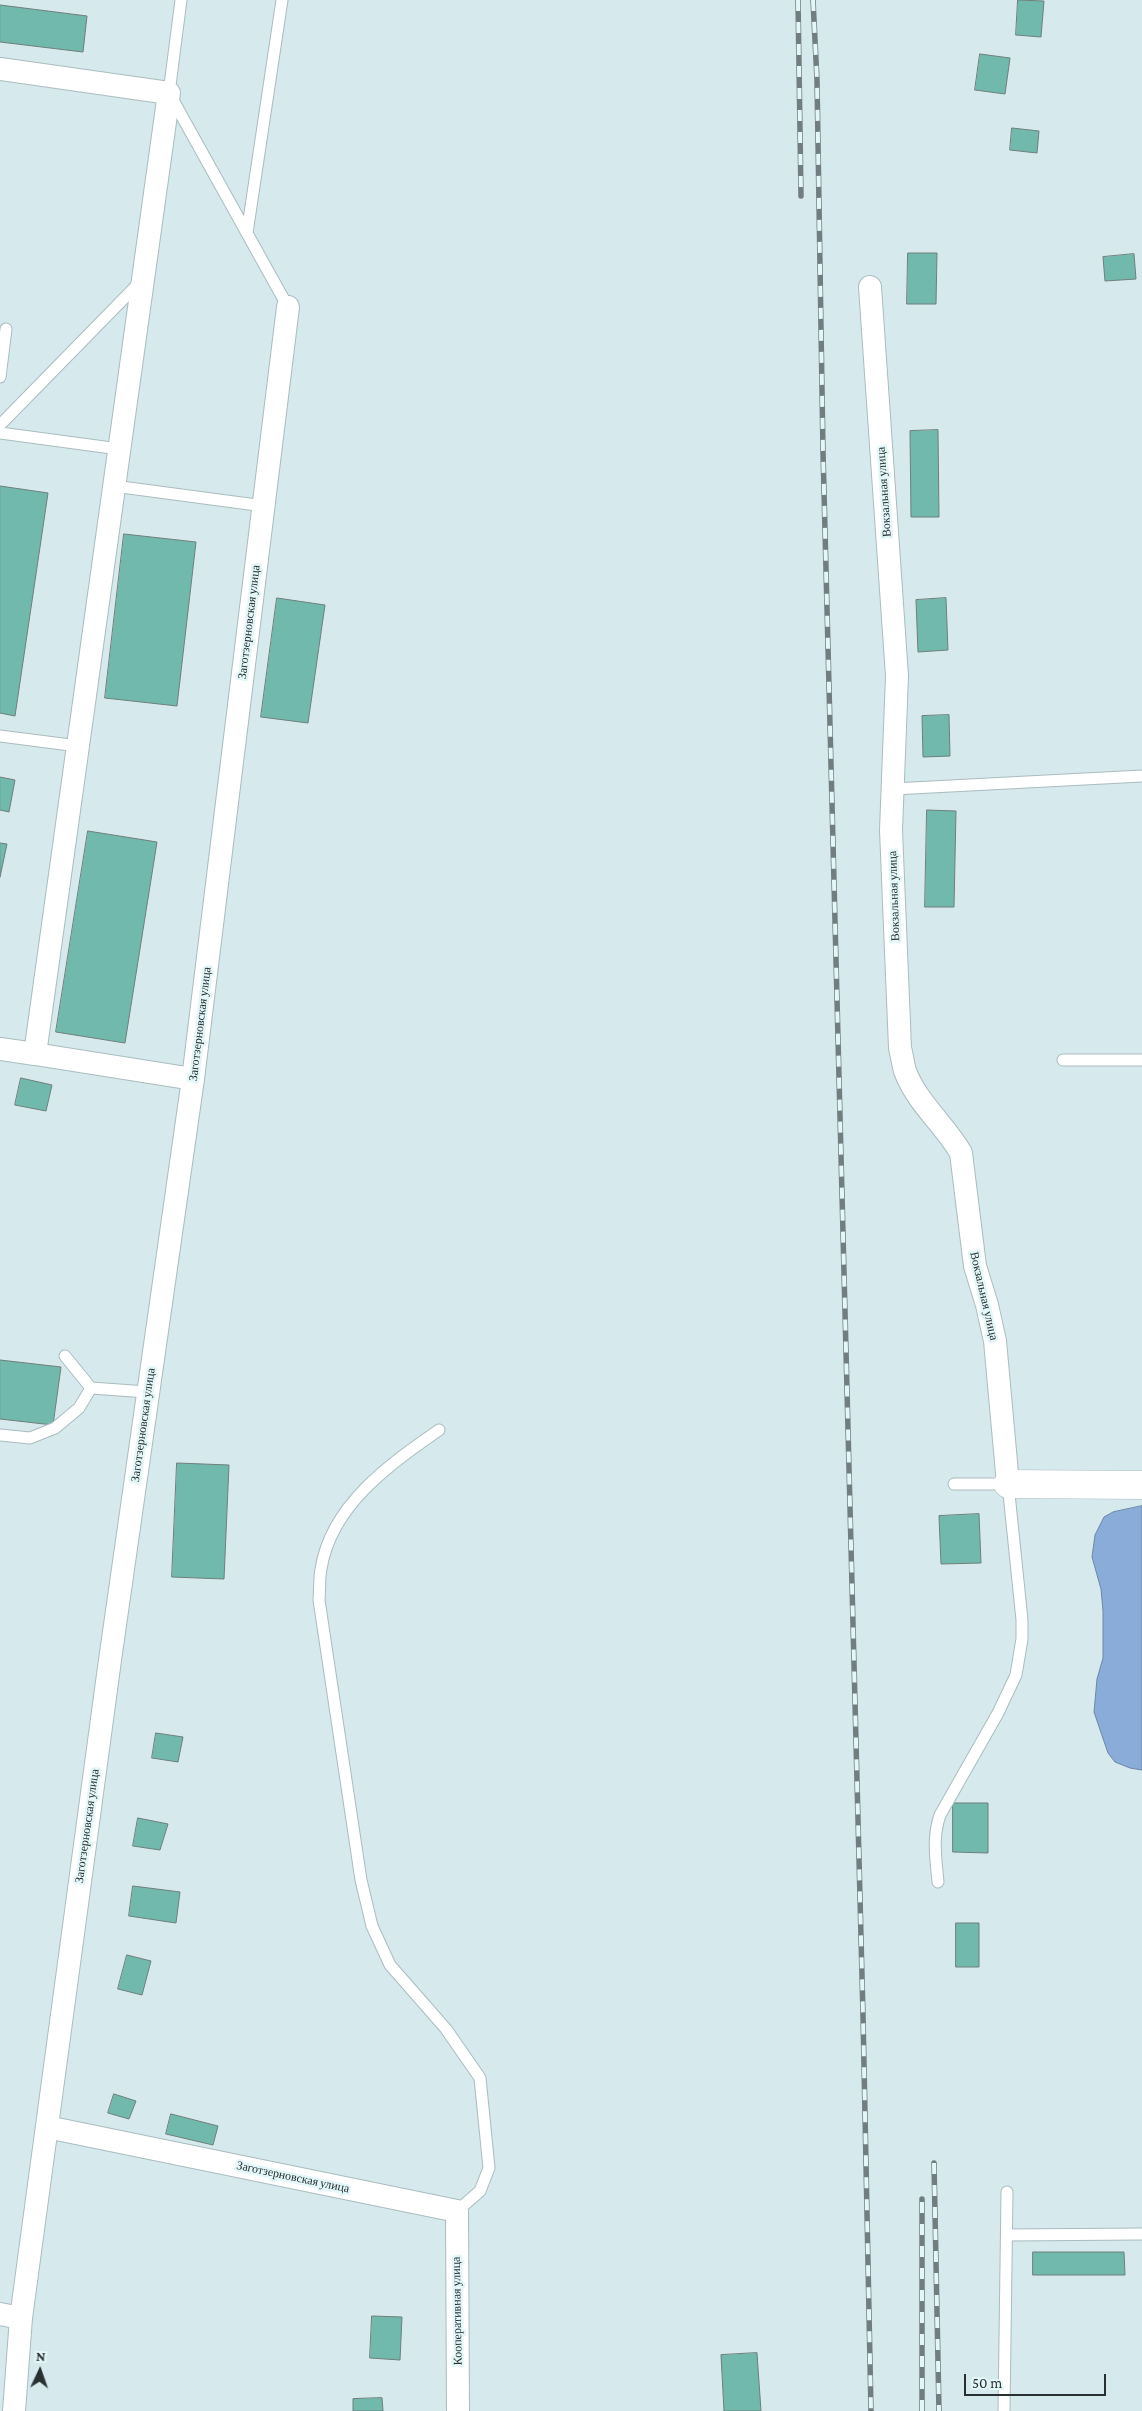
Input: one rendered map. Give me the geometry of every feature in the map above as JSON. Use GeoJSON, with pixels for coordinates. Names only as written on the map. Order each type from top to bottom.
{"type":"FeatureCollection","features":[{"type":"Feature","properties":{"kind":"street"},"geometry":{"type":"LineString","coordinates":[[0,68],[169,93],[35,1054]]}},
{"type":"Feature","properties":{"kind":"street","name":"Вокзальная улица"},"geometry":{"type":"LineString","coordinates":[[870,287],[897,676],[891,830],[900,1048],[906,1072],[918,1094],[953,1138],[961,1153],[975,1266],[988,1305],[995,1341],[1001,1390],[1008,1484]]}},
{"type":"Feature","properties":{"kind":"street","name":"Заготзерновская улица"},"geometry":{"type":"LineString","coordinates":[[288,308],[193,1079],[147,1392],[47,2127],[457,2210]]}},
{"type":"Feature","properties":{"kind":"street"},"geometry":{"type":"LineString","coordinates":[[0,1049],[193,1079]]}},
{"type":"Feature","properties":{"kind":"street"},"geometry":{"type":"LineString","coordinates":[[1008,1484],[1142,1485]]}},
{"type":"Feature","properties":{"kind":"street"},"geometry":{"type":"LineString","coordinates":[[14,2411],[10,2316],[47,2127]]}},
{"type":"Feature","properties":{"kind":"street","name":"Кооперативная улица"},"geometry":{"type":"LineString","coordinates":[[457,2210],[458,2411]]}},
{"type":"Feature","properties":{"kind":"lane"},"geometry":{"type":"LineString","coordinates":[[181,0],[169,93],[288,308]]}},
{"type":"Feature","properties":{"kind":"lane"},"geometry":{"type":"LineString","coordinates":[[247,234],[282,0]]}},
{"type":"Feature","properties":{"kind":"lane"},"geometry":{"type":"LineString","coordinates":[[0,425],[143,279]]}},
{"type":"Feature","properties":{"kind":"lane"},"geometry":{"type":"LineString","coordinates":[[0,377],[6,329]]}},
{"type":"Feature","properties":{"kind":"lane"},"geometry":{"type":"LineString","coordinates":[[0,433],[119,449]]}},
{"type":"Feature","properties":{"kind":"lane"},"geometry":{"type":"LineString","coordinates":[[114,486],[264,506]]}},
{"type":"Feature","properties":{"kind":"lane"},"geometry":{"type":"LineString","coordinates":[[0,736],[78,746]]}},
{"type":"Feature","properties":{"kind":"lane"},"geometry":{"type":"LineString","coordinates":[[893,789],[1142,776]]}},
{"type":"Feature","properties":{"kind":"lane"},"geometry":{"type":"LineString","coordinates":[[1063,1060],[1142,1060]]}},
{"type":"Feature","properties":{"kind":"lane"},"geometry":{"type":"LineString","coordinates":[[65,1356],[91,1388],[147,1392]]}},
{"type":"Feature","properties":{"kind":"lane"},"geometry":{"type":"LineString","coordinates":[[0,1435],[30,1438],[55,1428],[79,1408],[91,1388]]}},
{"type":"Feature","properties":{"kind":"lane"},"geometry":{"type":"LineString","coordinates":[[439,1430],[366,1485],[333,1531],[321,1569],[319,1600],[361,1880],[372,1926],[390,1965],[446,2029],[480,2078],[489,2168],[480,2192],[457,2210]]}},
{"type":"Feature","properties":{"kind":"lane"},"geometry":{"type":"LineString","coordinates":[[938,1882],[934,1839],[938,1820],[998,1713],[1016,1675],[1022,1639],[1008,1484],[954,1484]]}},
{"type":"Feature","properties":{"kind":"lane"},"geometry":{"type":"LineString","coordinates":[[1004,2411],[1007,2192]]}},
{"type":"Feature","properties":{"kind":"lane"},"geometry":{"type":"LineString","coordinates":[[1007,2235],[1142,2234]]}},
{"type":"Feature","properties":{"kind":"water"},"geometry":{"type":"Polygon","coordinates":[[[1142,1506],[1142,1770],[1115,1762],[1108,1753],[1094,1712],[1097,1679],[1103,1658],[1103,1611],[1101,1589],[1092,1557],[1095,1535],[1104,1517],[1113,1512],[1142,1506]]]}},
{"type":"Feature","properties":{"kind":"building"},"geometry":{"type":"Polygon","coordinates":[[[1018,0],[1044,1],[1041,37],[1016,35],[1018,0]]]}},
{"type":"Feature","properties":{"kind":"building"},"geometry":{"type":"Polygon","coordinates":[[[0,5],[87,16],[83,52],[0,42],[0,5]]]}},
{"type":"Feature","properties":{"kind":"building"},"geometry":{"type":"Polygon","coordinates":[[[980,54],[1010,58],[1005,94],[975,90],[980,54]]]}},
{"type":"Feature","properties":{"kind":"building"},"geometry":{"type":"Polygon","coordinates":[[[1012,128],[1039,131],[1037,153],[1010,150],[1012,128]]]}},
{"type":"Feature","properties":{"kind":"building"},"geometry":{"type":"Polygon","coordinates":[[[908,253],[937,253],[936,304],[907,304],[908,253]]]}},
{"type":"Feature","properties":{"kind":"building"},"geometry":{"type":"Polygon","coordinates":[[[1134,254],[1136,279],[1105,281],[1103,257],[1134,254]]]}},
{"type":"Feature","properties":{"kind":"building"},"geometry":{"type":"Polygon","coordinates":[[[938,430],[939,517],[911,517],[910,431],[938,430]]]}},
{"type":"Feature","properties":{"kind":"building"},"geometry":{"type":"Polygon","coordinates":[[[0,486],[48,493],[15,716],[0,713],[0,486]]]}},
{"type":"Feature","properties":{"kind":"building"},"geometry":{"type":"Polygon","coordinates":[[[124,534],[196,542],[177,706],[105,698],[124,534]]]}},
{"type":"Feature","properties":{"kind":"building"},"geometry":{"type":"Polygon","coordinates":[[[277,598],[325,605],[308,723],[261,717],[277,598]]]}},
{"type":"Feature","properties":{"kind":"building"},"geometry":{"type":"Polygon","coordinates":[[[946,598],[948,650],[918,652],[916,600],[946,598]]]}},
{"type":"Feature","properties":{"kind":"building"},"geometry":{"type":"Polygon","coordinates":[[[949,715],[950,756],[923,757],[922,716],[949,715]]]}},
{"type":"Feature","properties":{"kind":"building"},"geometry":{"type":"Polygon","coordinates":[[[0,777],[15,780],[9,812],[0,810],[0,777]]]}},
{"type":"Feature","properties":{"kind":"building"},"geometry":{"type":"Polygon","coordinates":[[[927,810],[956,811],[954,907],[925,907],[927,810]]]}},
{"type":"Feature","properties":{"kind":"building"},"geometry":{"type":"Polygon","coordinates":[[[88,831],[157,842],[125,1043],[56,1032],[88,831]]]}},
{"type":"Feature","properties":{"kind":"building"},"geometry":{"type":"Polygon","coordinates":[[[0,843],[7,844],[0,877],[0,843]]]}},
{"type":"Feature","properties":{"kind":"building"},"geometry":{"type":"Polygon","coordinates":[[[21,1078],[52,1085],[46,1111],[15,1105],[21,1078]]]}},
{"type":"Feature","properties":{"kind":"building"},"geometry":{"type":"Polygon","coordinates":[[[0,1360],[61,1367],[53,1425],[0,1419],[0,1360]]]}},
{"type":"Feature","properties":{"kind":"building"},"geometry":{"type":"Polygon","coordinates":[[[177,1463],[229,1465],[224,1579],[172,1577],[177,1463]]]}},
{"type":"Feature","properties":{"kind":"building"},"geometry":{"type":"Polygon","coordinates":[[[979,1514],[981,1563],[941,1564],[939,1516],[979,1514]]]}},
{"type":"Feature","properties":{"kind":"building"},"geometry":{"type":"Polygon","coordinates":[[[156,1733],[183,1737],[178,1762],[152,1758],[156,1733]]]}},
{"type":"Feature","properties":{"kind":"building"},"geometry":{"type":"Polygon","coordinates":[[[953,1803],[988,1803],[988,1853],[953,1852],[953,1803]]]}},
{"type":"Feature","properties":{"kind":"building"},"geometry":{"type":"Polygon","coordinates":[[[138,1818],[168,1824],[160,1850],[133,1846],[138,1818]]]}},
{"type":"Feature","properties":{"kind":"building"},"geometry":{"type":"Polygon","coordinates":[[[133,1886],[180,1892],[176,1923],[129,1916],[133,1886]]]}},
{"type":"Feature","properties":{"kind":"building"},"geometry":{"type":"Polygon","coordinates":[[[956,1923],[979,1923],[979,1967],[956,1967],[956,1923]]]}},
{"type":"Feature","properties":{"kind":"building"},"geometry":{"type":"Polygon","coordinates":[[[127,1955],[151,1961],[142,1995],[118,1989],[127,1955]]]}},
{"type":"Feature","properties":{"kind":"building"},"geometry":{"type":"Polygon","coordinates":[[[114,2094],[136,2101],[129,2119],[108,2113],[114,2094]]]}},
{"type":"Feature","properties":{"kind":"building"},"geometry":{"type":"Polygon","coordinates":[[[171,2114],[218,2126],[213,2145],[166,2134],[171,2114]]]}},
{"type":"Feature","properties":{"kind":"building"},"geometry":{"type":"Polygon","coordinates":[[[1033,2252],[1124,2252],[1125,2275],[1033,2275],[1033,2252]]]}},
{"type":"Feature","properties":{"kind":"building"},"geometry":{"type":"Polygon","coordinates":[[[372,2316],[402,2317],[400,2360],[370,2358],[372,2316]]]}},
{"type":"Feature","properties":{"kind":"building"},"geometry":{"type":"Polygon","coordinates":[[[757,2353],[761,2411],[724,2411],[721,2355],[757,2353]]]}},
{"type":"Feature","properties":{"kind":"building"},"geometry":{"type":"Polygon","coordinates":[[[382,2398],[383,2411],[353,2411],[353,2399],[382,2398]]]}},
{"type":"Feature","properties":{"kind":"railway"},"geometry":{"type":"LineString","coordinates":[[798,0],[801,196]]}},
{"type":"Feature","properties":{"kind":"railway"},"geometry":{"type":"LineString","coordinates":[[813,0],[817,80],[823,452],[863,2015],[871,2411]]}},
{"type":"Feature","properties":{"kind":"railway"},"geometry":{"type":"LineString","coordinates":[[934,2163],[939,2411]]}},
{"type":"Feature","properties":{"kind":"railway"},"geometry":{"type":"LineString","coordinates":[[922,2199],[922,2411]]}}]}
